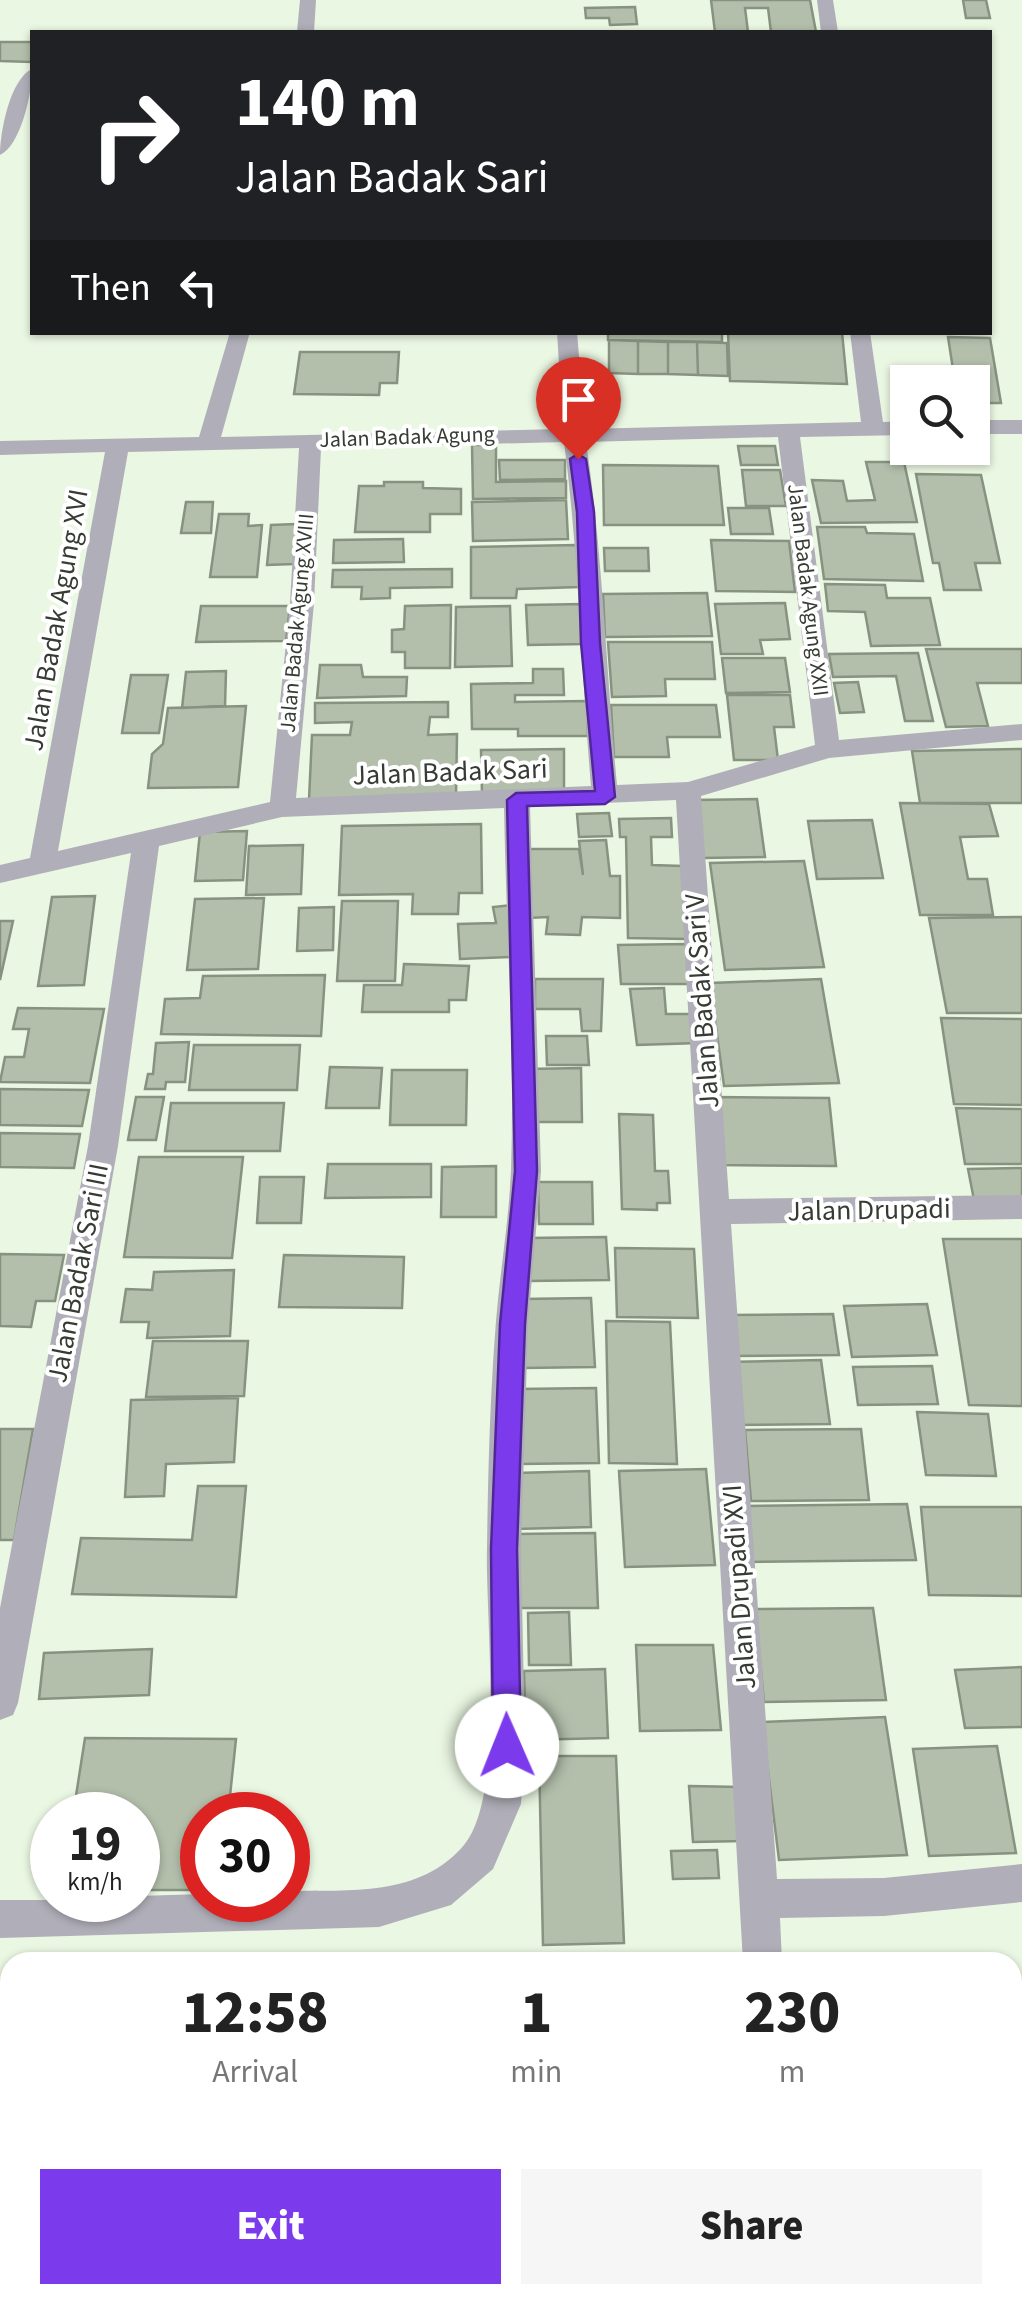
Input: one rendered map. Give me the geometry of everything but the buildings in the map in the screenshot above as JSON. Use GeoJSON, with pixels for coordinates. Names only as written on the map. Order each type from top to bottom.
{"type":"FeatureCollection","features":[{"type":"Feature","properties":{"kind":"street"},"geometry":{"type":"LineString","coordinates":[[826,0],[830,30]]}},
{"type":"Feature","properties":{"kind":"street"},"geometry":{"type":"LineString","coordinates":[[306,30],[308,1]]}},
{"type":"Feature","properties":{"kind":"street"},"geometry":{"type":"LineString","coordinates":[[0,149],[30,79]]}},
{"type":"Feature","properties":{"kind":"street"},"geometry":{"type":"LineString","coordinates":[[208,442],[239,335]]}},
{"type":"Feature","properties":{"kind":"street"},"geometry":{"type":"LineString","coordinates":[[567,335],[574,432],[586,512],[590,643],[605,797]]}},
{"type":"Feature","properties":{"kind":"street"},"geometry":{"type":"LineString","coordinates":[[860,335],[873,428]]}},
{"type":"Feature","properties":{"kind":"street"},"geometry":{"type":"LineString","coordinates":[[990,427],[1022,426]]}},
{"type":"Feature","properties":{"kind":"street","name":"Jalan Badak Agung"},"geometry":{"type":"LineString","coordinates":[[0,448],[574,432],[890,428]]}},
{"type":"Feature","properties":{"kind":"street","name":"Jalan Badak Agung XXII"},"geometry":{"type":"LineString","coordinates":[[788,430],[828,750]]}},
{"type":"Feature","properties":{"kind":"street","name":"Jalan Badak Agung XVIII"},"geometry":{"type":"LineString","coordinates":[[282,808],[302,602],[310,439]]}},
{"type":"Feature","properties":{"kind":"street","name":"Jalan Badak Agung XVI"},"geometry":{"type":"LineString","coordinates":[[42,865],[118,444]]}},
{"type":"Feature","properties":{"kind":"street","name":"Jalan Badak Sari"},"geometry":{"type":"LineString","coordinates":[[0,874],[282,808],[688,791],[828,750],[1022,732]]}},
{"type":"Feature","properties":{"kind":"street","name":"Jalan Badak Sari V"},"geometry":{"type":"LineString","coordinates":[[688,791],[715,1212]]}},
{"type":"Feature","properties":{"kind":"street"},"geometry":{"type":"LineString","coordinates":[[0,1919],[379,1908],[437,1891],[480,1856],[491,1834],[502,1804],[507,1746],[504,1549],[512,1324],[526,1171],[516,800]]}},
{"type":"Feature","properties":{"kind":"street","name":"Jalan Badak Sari III"},"geometry":{"type":"LineString","coordinates":[[0,1703],[103,1146],[146,842]]}},
{"type":"Feature","properties":{"kind":"street","name":"Jalan Drupadi"},"geometry":{"type":"LineString","coordinates":[[715,1212],[1022,1208]]}},
{"type":"Feature","properties":{"kind":"street","name":"Jalan Drupadi XVI"},"geometry":{"type":"LineString","coordinates":[[715,1212],[762,1952]]}},
{"type":"Feature","properties":{"kind":"street"},"geometry":{"type":"LineString","coordinates":[[758,1899],[884,1897],[1022,1883]]}},
{"type":"Feature","properties":{"kind":"route"},"geometry":{"type":"LineString","coordinates":[[507,1746],[504,1549],[512,1324],[526,1171],[516,800],[605,797],[590,643],[586,512],[578,459]]}}]}
